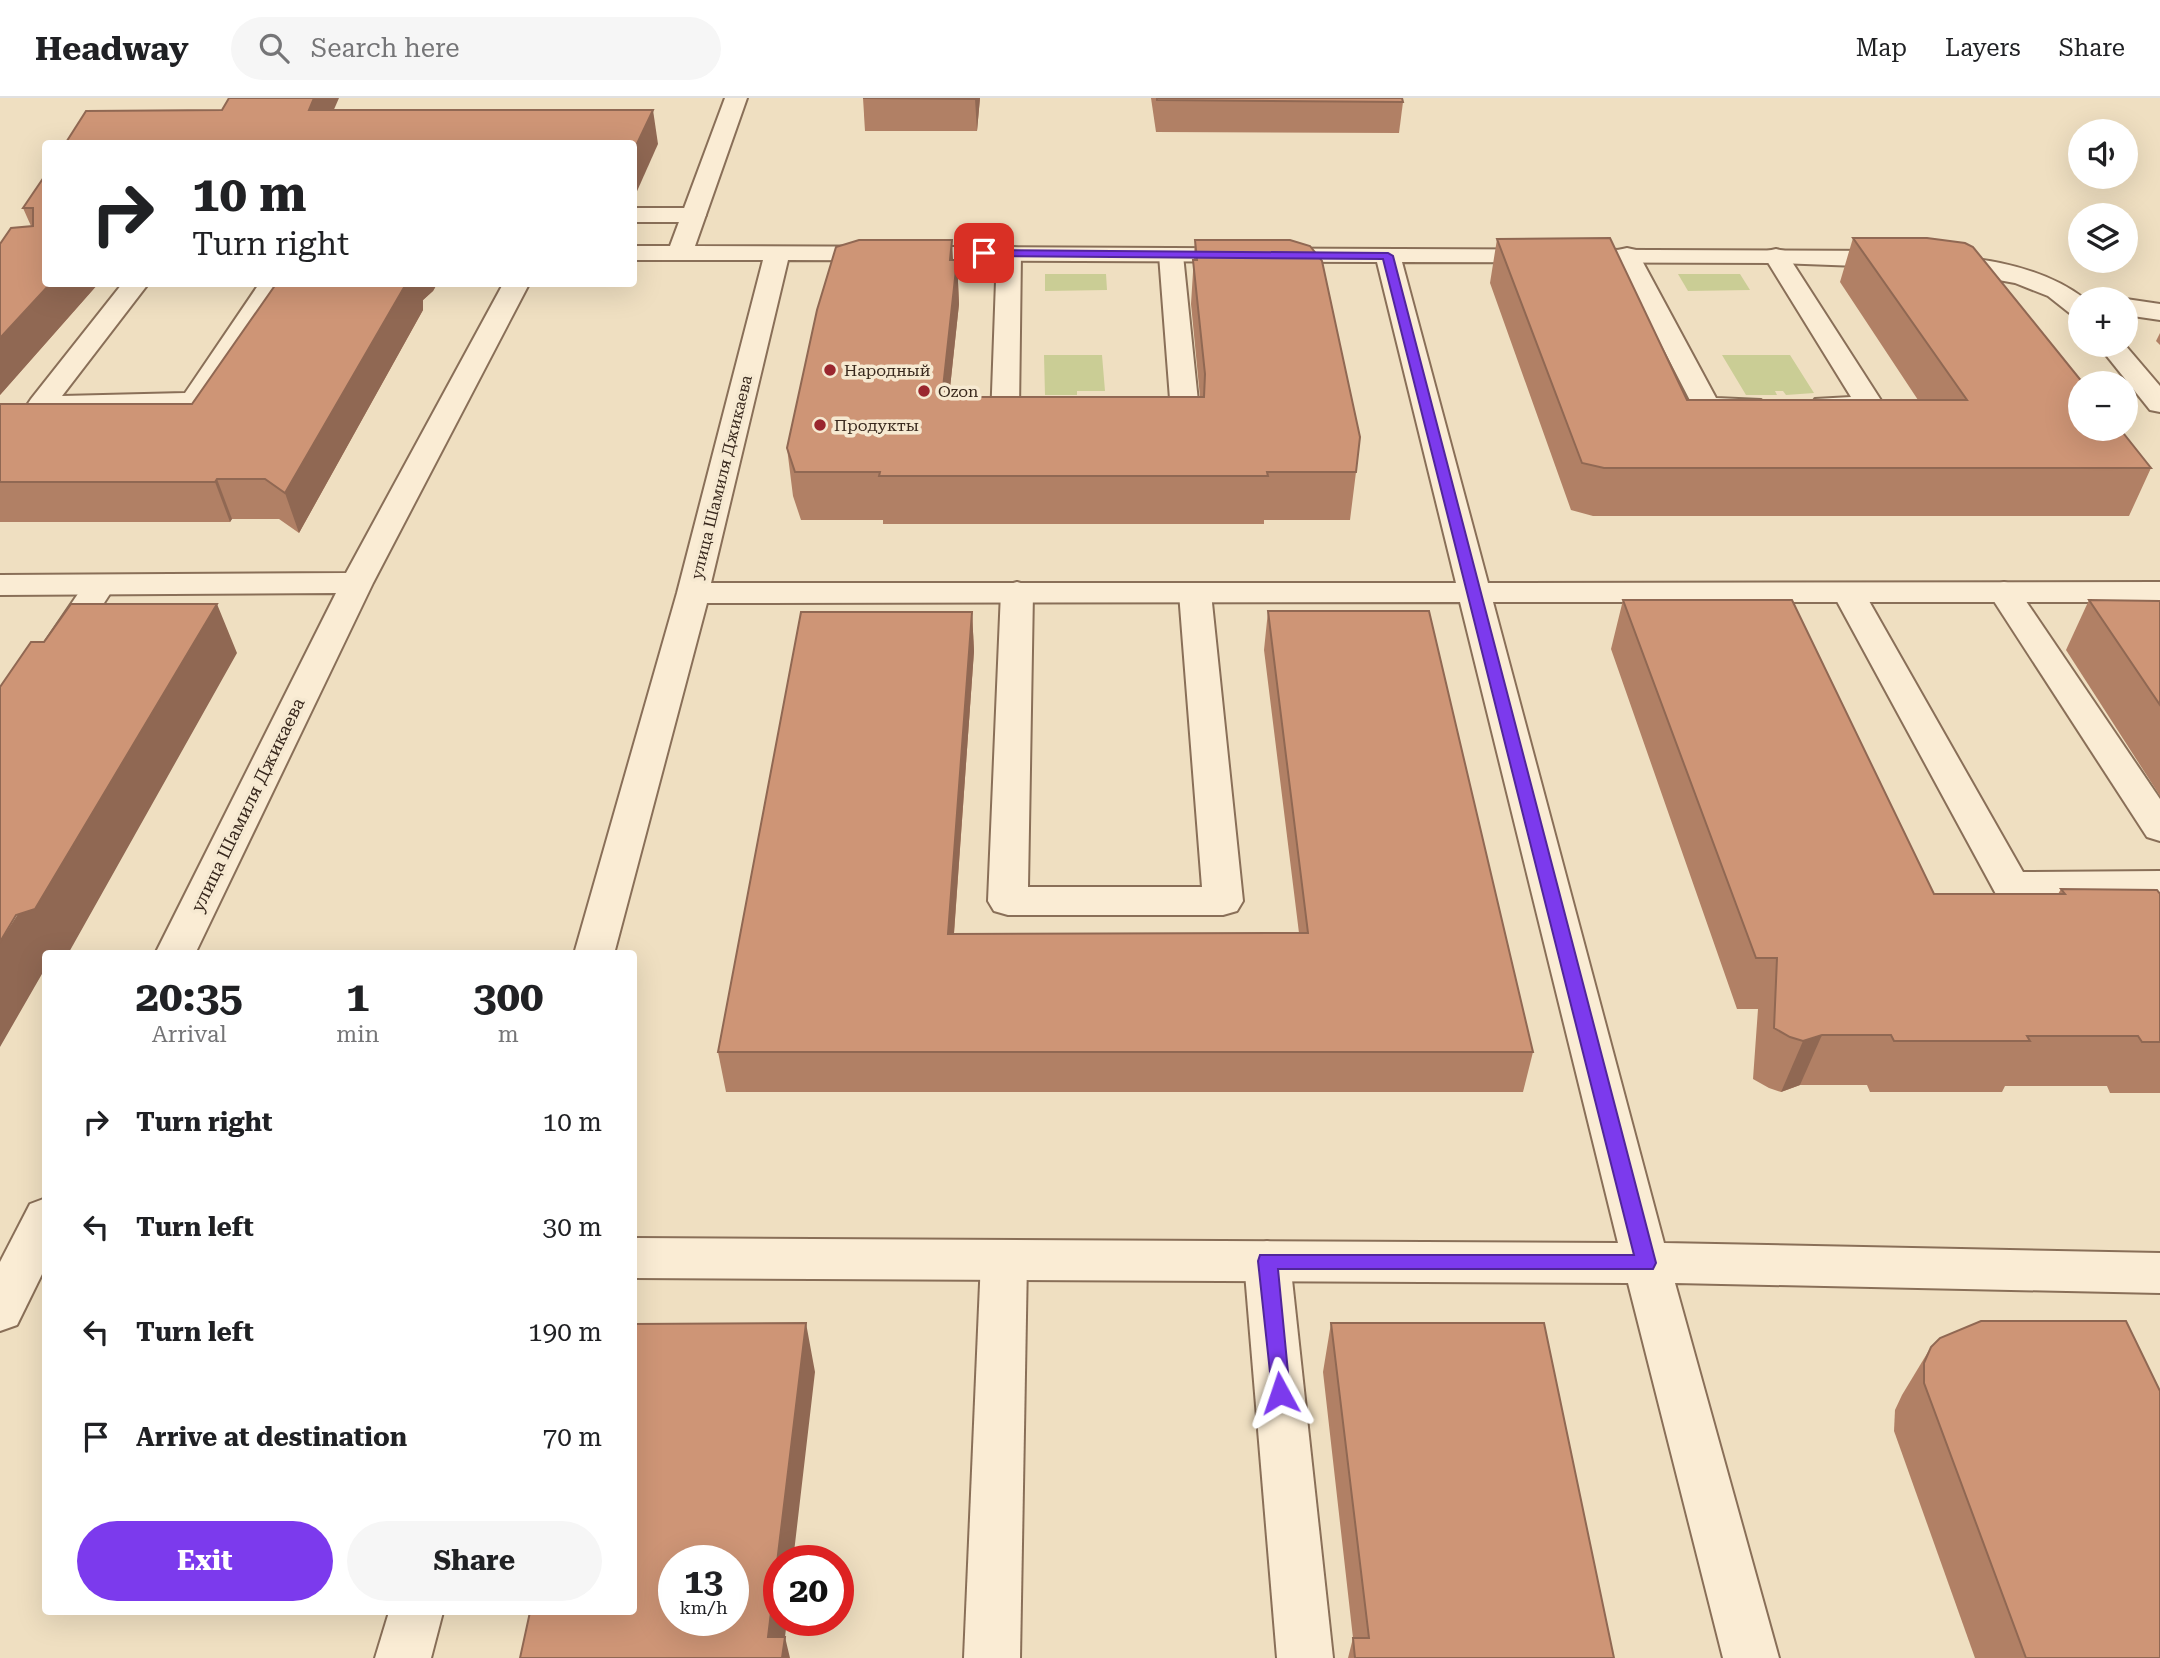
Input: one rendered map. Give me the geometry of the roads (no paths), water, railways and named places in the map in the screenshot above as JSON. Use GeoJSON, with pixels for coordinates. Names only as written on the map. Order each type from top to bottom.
{"type":"FeatureCollection","features":[{"type":"Feature","properties":{"kind":"street"},"geometry":{"type":"LineString","coordinates":[[680,253],[736,98]]}},
{"type":"Feature","properties":{"kind":"street"},"geometry":{"type":"LineString","coordinates":[[637,215],[694,215]]}},
{"type":"Feature","properties":{"kind":"street"},"geometry":{"type":"LineString","coordinates":[[637,253],[1627,255],[1916,260],[2006,272],[2042,282],[2068,296]]}},
{"type":"Feature","properties":{"kind":"street","name":"улица Шамиля Джикаева"},"geometry":{"type":"LineString","coordinates":[[595,950],[692,593],[777,253]]}},
{"type":"Feature","properties":{"kind":"street"},"geometry":{"type":"LineString","coordinates":[[1009,253],[1005,420],[1061,420]]}},
{"type":"Feature","properties":{"kind":"street"},"geometry":{"type":"LineString","coordinates":[[1130,421],[1186,421],[1171,255]]}},
{"type":"Feature","properties":{"kind":"street"},"geometry":{"type":"LineString","coordinates":[[1627,255],[1706,406],[1774,405]]}},
{"type":"Feature","properties":{"kind":"street"},"geometry":{"type":"LineString","coordinates":[[1388,256],[1646,1263],[1751,1658]]}},
{"type":"Feature","properties":{"kind":"street"},"geometry":{"type":"LineString","coordinates":[[1776,256],[1870,405],[1802,405]]}},
{"type":"Feature","properties":{"kind":"street"},"geometry":{"type":"LineString","coordinates":[[133,287],[41,405],[194,401],[269,287]]}},
{"type":"Feature","properties":{"kind":"street","name":"улица Шамиля Джикаева"},"geometry":{"type":"LineString","coordinates":[[177,950],[357,583],[514,287]]}},
{"type":"Feature","properties":{"kind":"street"},"geometry":{"type":"LineString","coordinates":[[2138,309],[2160,312]]}},
{"type":"Feature","properties":{"kind":"street"},"geometry":{"type":"LineString","coordinates":[[2121,357],[2160,404]]}},
{"type":"Feature","properties":{"kind":"street"},"geometry":{"type":"LineString","coordinates":[[0,585],[357,583]]}},
{"type":"Feature","properties":{"kind":"street"},"geometry":{"type":"LineString","coordinates":[[0,736],[99,586]]}},
{"type":"Feature","properties":{"kind":"street"},"geometry":{"type":"LineString","coordinates":[[1017,592],[1008,901],[1223,901],[1195,593]]}},
{"type":"Feature","properties":{"kind":"street"},"geometry":{"type":"LineString","coordinates":[[2004,592],[2160,828]]}},
{"type":"Feature","properties":{"kind":"street"},"geometry":{"type":"LineString","coordinates":[[692,593],[2160,592]]}},
{"type":"Feature","properties":{"kind":"street"},"geometry":{"type":"LineString","coordinates":[[1849,594],[2011,886],[2160,884]]}},
{"type":"Feature","properties":{"kind":"street"},"geometry":{"type":"LineString","coordinates":[[0,1310],[29,1247]]}},
{"type":"Feature","properties":{"kind":"street"},"geometry":{"type":"LineString","coordinates":[[637,1258],[1646,1263],[2160,1273]]}},
{"type":"Feature","properties":{"kind":"street"},"geometry":{"type":"LineString","coordinates":[[992,1658],[1004,1260]]}},
{"type":"Feature","properties":{"kind":"street"},"geometry":{"type":"LineString","coordinates":[[1267,1261],[1305,1658]]}},
{"type":"Feature","properties":{"kind":"street"},"geometry":{"type":"LineString","coordinates":[[403,1658],[414,1615]]}},
{"type":"Feature","properties":{"kind":"place","name":"Народный"},"geometry":{"type":"Point","coordinates":[830,370]}},
{"type":"Feature","properties":{"kind":"place","name":"Ozon"},"geometry":{"type":"Point","coordinates":[924,391]}},
{"type":"Feature","properties":{"kind":"place","name":"Продукты"},"geometry":{"type":"Point","coordinates":[820,425]}}]}
